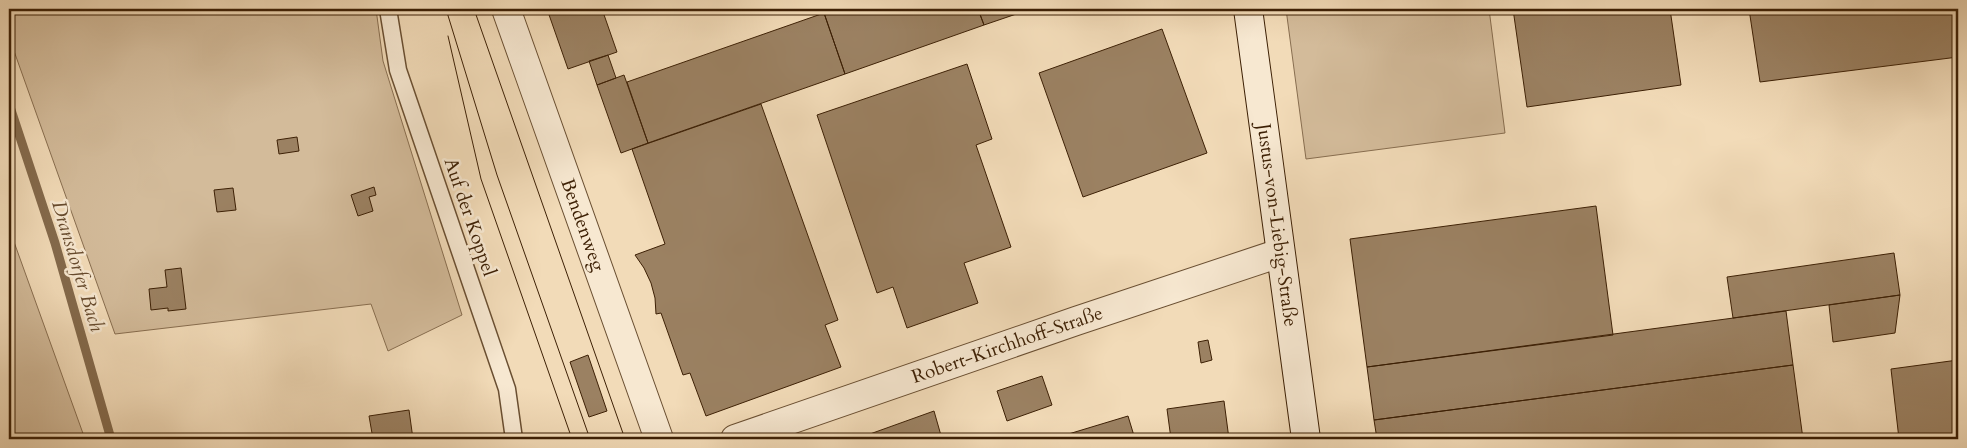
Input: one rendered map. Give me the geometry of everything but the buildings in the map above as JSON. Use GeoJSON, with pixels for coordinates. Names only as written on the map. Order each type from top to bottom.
{"type":"FeatureCollection","features":[{"type":"Feature","properties":{"kind":"street","name":"Bendenweg"},"geometry":{"type":"LineString","coordinates":[[506,9],[659,439]]}},
{"type":"Feature","properties":{"kind":"street","name":"Justus-von-Liebig-Straße"},"geometry":{"type":"LineString","coordinates":[[1248,9],[1306,439]]}},
{"type":"Feature","properties":{"kind":"street","name":"Robert-Kirchhoff-Straße"},"geometry":{"type":"LineString","coordinates":[[735,439],[1076,321],[1280,253]]}},
{"type":"Feature","properties":{"kind":"lane","name":"Auf der Koppel"},"geometry":{"type":"LineString","coordinates":[[388,9],[398,70],[507,388],[514,439]]}},
{"type":"Feature","properties":{"kind":"shaded area"},"geometry":{"type":"Polygon","coordinates":[[[9,9],[376,9],[383,61],[462,315],[388,351],[371,304],[115,334],[9,37],[9,9]]]}},
{"type":"Feature","properties":{"kind":"shaded area"},"geometry":{"type":"Polygon","coordinates":[[[1286,9],[1489,9],[1505,133],[1306,159],[1286,9]]]}},
{"type":"Feature","properties":{"kind":"shaded area"},"geometry":{"type":"Polygon","coordinates":[[[9,228],[85,439],[9,439],[9,228]]]}},
{"type":"Feature","properties":{"kind":"waterway","name":"Dransdorfer Bach"},"geometry":{"type":"LineString","coordinates":[[9,104],[55,243],[111,439]]}},
{"type":"Feature","properties":{"kind":"tram line"},"geometry":{"type":"LineString","coordinates":[[446,9],[497,175],[590,439]]}},
{"type":"Feature","properties":{"kind":"tram line"},"geometry":{"type":"LineString","coordinates":[[474,9],[625,439]]}},
{"type":"Feature","properties":{"kind":"tram line"},"geometry":{"type":"LineString","coordinates":[[448,36],[481,179],[572,439]]}}]}
